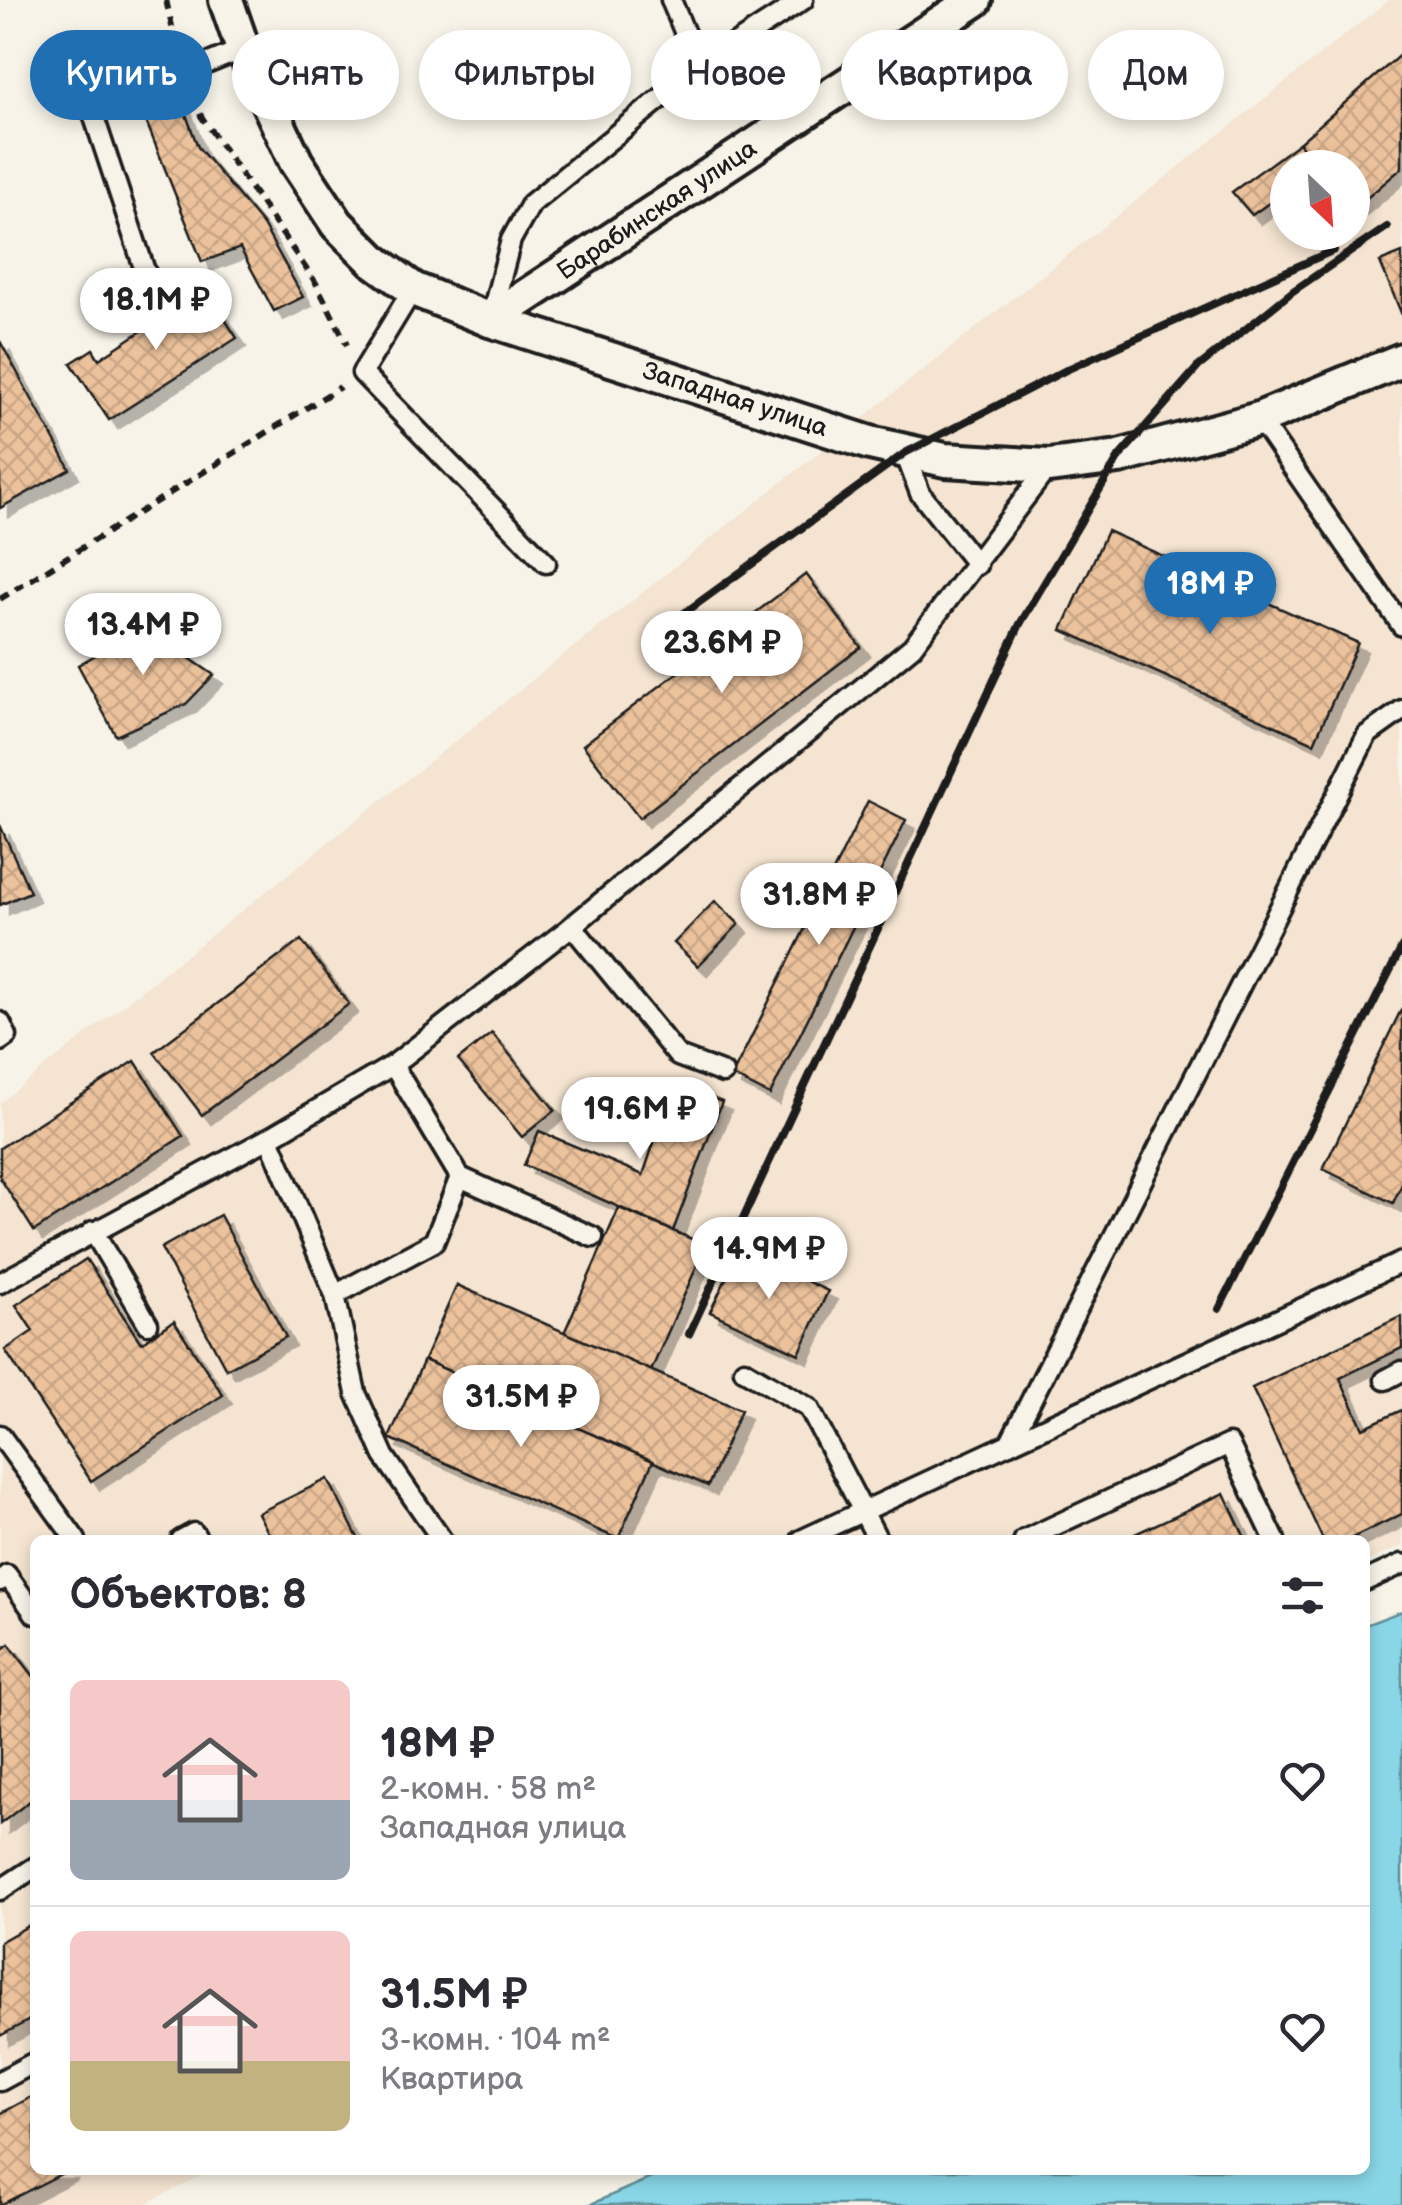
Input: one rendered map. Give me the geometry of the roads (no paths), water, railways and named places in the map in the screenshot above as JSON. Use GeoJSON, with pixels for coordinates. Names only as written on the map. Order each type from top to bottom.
{"type":"FeatureCollection","features":[{"type":"Feature","properties":{"kind":"street","name":"Западная улица"},"geometry":{"type":"LineString","coordinates":[[226,0],[236,30]]}},
{"type":"Feature","properties":{"kind":"street","name":"Барабинская улица"},"geometry":{"type":"LineString","coordinates":[[490,320],[975,0]]}},
{"type":"Feature","properties":{"kind":"street","name":"Западная улица"},"geometry":{"type":"LineString","coordinates":[[276,120],[296,162],[337,224],[373,260],[412,289],[490,320],[905,453],[945,460],[1049,466],[1119,457],[1260,419],[1402,360]]}},
{"type":"Feature","properties":{"kind":"lane"},"geometry":{"type":"LineString","coordinates":[[671,0],[684,30]]}},
{"type":"Feature","properties":{"kind":"lane"},"geometry":{"type":"LineString","coordinates":[[757,30],[804,0]]}},
{"type":"Feature","properties":{"kind":"lane"},"geometry":{"type":"LineString","coordinates":[[156,304],[92,110],[232,54]]}},
{"type":"Feature","properties":{"kind":"lane"},"geometry":{"type":"LineString","coordinates":[[490,320],[511,240],[531,204],[651,106]]}},
{"type":"Feature","properties":{"kind":"lane"},"geometry":{"type":"LineString","coordinates":[[412,289],[362,373],[546,563]]}},
{"type":"Feature","properties":{"kind":"lane"},"geometry":{"type":"LineString","coordinates":[[1260,419],[1402,626]]}},
{"type":"Feature","properties":{"kind":"lane"},"geometry":{"type":"LineString","coordinates":[[905,453],[920,494],[978,564]]}},
{"type":"Feature","properties":{"kind":"lane"},"geometry":{"type":"LineString","coordinates":[[0,1283],[269,1138],[393,1065],[572,926],[912,647],[1049,466]]}},
{"type":"Feature","properties":{"kind":"lane"},"geometry":{"type":"LineString","coordinates":[[1009,1444],[1366,735],[1402,710]]}},
{"type":"Feature","properties":{"kind":"lane"},"geometry":{"type":"LineString","coordinates":[[572,926],[678,1056],[723,1073]]}},
{"type":"Feature","properties":{"kind":"lane"},"geometry":{"type":"LineString","coordinates":[[0,1022],[7,1036],[0,1041]]}},
{"type":"Feature","properties":{"kind":"lane"},"geometry":{"type":"LineString","coordinates":[[393,1065],[460,1177],[594,1236]]}},
{"type":"Feature","properties":{"kind":"lane"},"geometry":{"type":"LineString","coordinates":[[269,1138],[336,1295],[356,1392],[384,1456],[439,1535]]}},
{"type":"Feature","properties":{"kind":"lane"},"geometry":{"type":"LineString","coordinates":[[336,1295],[434,1242],[460,1177]]}},
{"type":"Feature","properties":{"kind":"lane"},"geometry":{"type":"LineString","coordinates":[[93,1232],[148,1324]]}},
{"type":"Feature","properties":{"kind":"lane"},"geometry":{"type":"LineString","coordinates":[[812,1535],[1402,1262]]}},
{"type":"Feature","properties":{"kind":"lane"},"geometry":{"type":"LineString","coordinates":[[744,1370],[808,1408],[876,1535]]}},
{"type":"Feature","properties":{"kind":"lane"},"geometry":{"type":"LineString","coordinates":[[0,1436],[72,1535]]}},
{"type":"Feature","properties":{"kind":"lane"},"geometry":{"type":"LineString","coordinates":[[1035,1535],[1228,1444],[1274,1535]]}},
{"type":"Feature","properties":{"kind":"lane"},"geometry":{"type":"LineString","coordinates":[[1370,1579],[1402,1564]]}},
{"type":"Feature","properties":{"kind":"lane"},"geometry":{"type":"LineString","coordinates":[[0,1581],[7,1575],[30,1607]]}},
{"type":"Feature","properties":{"kind":"lane"},"geometry":{"type":"LineString","coordinates":[[0,1890],[30,1870]]}},
{"type":"Feature","properties":{"kind":"lane"},"geometry":{"type":"LineString","coordinates":[[0,2081],[30,2065]]}},
{"type":"Feature","properties":{"kind":"water"},"geometry":{"type":"Polygon","coordinates":[[[1402,1611],[1402,2205],[589,2205],[658,2175],[1370,2175],[1370,1623],[1402,1611]]]}},
{"type":"Feature","properties":{"kind":"railway"},"geometry":{"type":"LineString","coordinates":[[689,1334],[1020,624],[1119,457],[1198,367],[1293,291],[1387,227]]}},
{"type":"Feature","properties":{"kind":"railway"},"geometry":{"type":"LineString","coordinates":[[650,638],[905,453],[1068,369],[1334,250]]}},
{"type":"Feature","properties":{"kind":"railway"},"geometry":{"type":"LineString","coordinates":[[1219,1309],[1402,947]]}}]}
